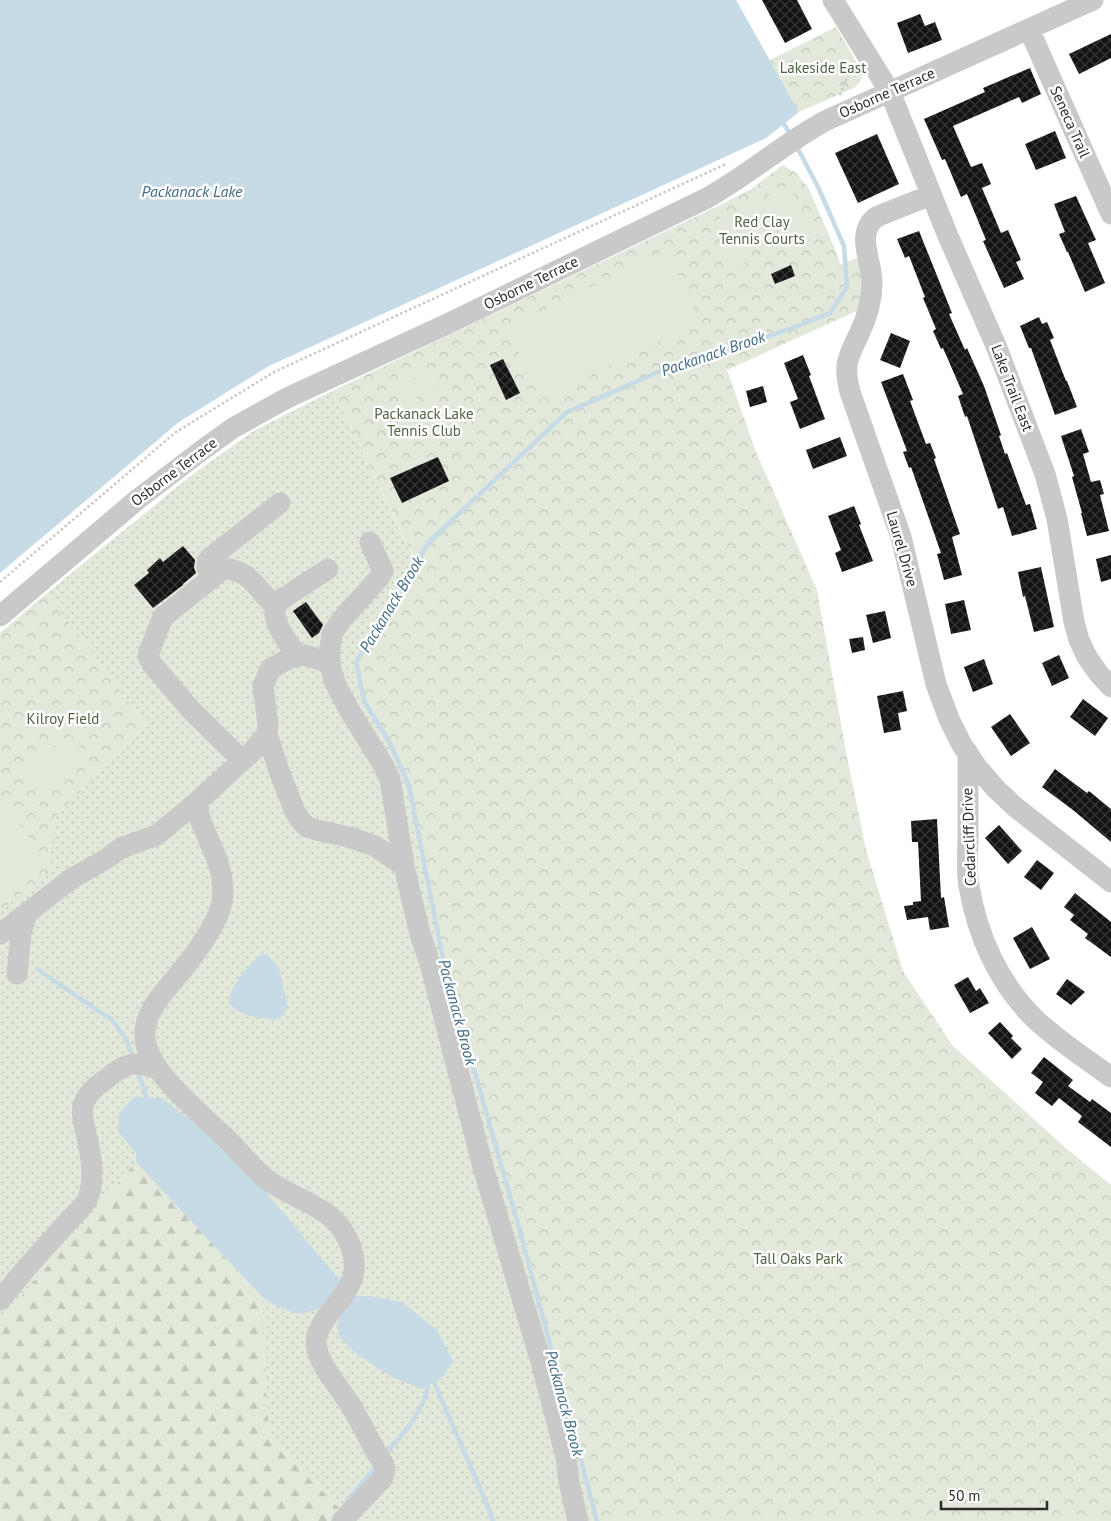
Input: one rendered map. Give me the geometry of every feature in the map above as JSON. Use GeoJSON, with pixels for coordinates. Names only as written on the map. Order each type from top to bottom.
{"type":"FeatureCollection","features":[{"type":"Feature","properties":{"kind":"street","name":"Lake Trail East"},"geometry":{"type":"LineString","coordinates":[[833,0],[890,92],[997,348],[1045,474],[1057,519],[1074,622],[1079,640],[1087,657],[1111,687]]}},
{"type":"Feature","properties":{"kind":"street","name":"Osborne Terrace"},"geometry":{"type":"LineString","coordinates":[[0,616],[138,499],[205,448],[234,428],[287,398],[454,321],[705,199],[729,186],[785,145],[825,121],[1029,29],[1065,6],[1093,0]]}},
{"type":"Feature","properties":{"kind":"street","name":"Seneca Trail"},"geometry":{"type":"LineString","coordinates":[[1029,29],[1111,214]]}},
{"type":"Feature","properties":{"kind":"street","name":"Laurel Drive"},"geometry":{"type":"LineString","coordinates":[[932,195],[876,217],[870,222],[866,230],[872,281],[870,303],[864,323],[849,354],[846,366],[850,392],[901,537],[936,684],[950,719],[968,753],[995,788],[1014,806],[1111,882]]}},
{"type":"Feature","properties":{"kind":"street"},"geometry":{"type":"LineString","coordinates":[[218,573],[207,568],[210,558],[280,503]]}},
{"type":"Feature","properties":{"kind":"street"},"geometry":{"type":"LineString","coordinates":[[370,542],[383,571],[382,574],[342,619],[332,634],[301,655],[276,664],[270,669],[263,686],[268,724],[267,734],[278,771],[295,812],[307,827],[349,837],[375,846],[404,866]]}},
{"type":"Feature","properties":{"kind":"street"},"geometry":{"type":"LineString","coordinates":[[242,760],[191,710],[152,664],[148,656],[163,617],[223,569],[228,568],[244,574],[275,606]]}},
{"type":"Feature","properties":{"kind":"street"},"geometry":{"type":"LineString","coordinates":[[328,569],[279,601],[275,606],[274,612],[278,626],[301,655],[330,666]]}},
{"type":"Feature","properties":{"kind":"street"},"geometry":{"type":"LineString","coordinates":[[332,634],[330,666],[335,683],[390,779],[404,866],[420,934],[429,960],[483,1167],[542,1362],[566,1457],[578,1521]]}},
{"type":"Feature","properties":{"kind":"street"},"geometry":{"type":"LineString","coordinates":[[0,934],[71,879],[121,848],[157,835],[198,801],[267,734]]}},
{"type":"Feature","properties":{"kind":"street","name":"Cedarcliff Drive"},"geometry":{"type":"LineString","coordinates":[[968,753],[969,885],[980,929],[989,953],[1012,992],[1035,1019],[1055,1036],[1111,1076]]}},
{"type":"Feature","properties":{"kind":"street"},"geometry":{"type":"LineString","coordinates":[[0,1300],[87,1201],[90,1193],[92,1169],[82,1108],[87,1097],[115,1073],[132,1064],[145,1040],[147,1021],[154,1004],[179,974],[211,929],[222,906],[223,879],[214,852],[199,819],[198,801]]}},
{"type":"Feature","properties":{"kind":"street"},"geometry":{"type":"LineString","coordinates":[[17,974],[21,932],[27,913]]}},
{"type":"Feature","properties":{"kind":"street"},"geometry":{"type":"LineString","coordinates":[[145,1040],[158,1068],[189,1105],[214,1126],[267,1180],[315,1205],[332,1218],[341,1228],[353,1252],[355,1264],[354,1277],[350,1288],[321,1325],[316,1345],[319,1356],[350,1404],[385,1471],[382,1479],[342,1521]]}},
{"type":"Feature","properties":{"kind":"street"},"geometry":{"type":"LineString","coordinates":[[132,1064],[158,1068]]}},
{"type":"Feature","properties":{"kind":"street"},"geometry":{"type":"LineString","coordinates":[[563,1521],[572,1496]]}},
{"type":"Feature","properties":{"kind":"path"},"geometry":{"type":"LineString","coordinates":[[839,99],[852,65]]}},
{"type":"Feature","properties":{"kind":"green space","name":"Lakeside East"},"geometry":{"type":"Polygon","coordinates":[[[836,27],[862,72],[861,81],[854,88],[799,112],[770,60],[836,27]]]}},
{"type":"Feature","properties":{"kind":"green space","name":"Tall Oaks Park"},"geometry":{"type":"Polygon","coordinates":[[[783,165],[796,173],[808,187],[838,256],[840,265],[860,256],[863,285],[859,310],[727,370],[756,452],[817,590],[846,752],[866,850],[903,971],[953,1046],[1068,1150],[1111,1185],[1111,1521],[597,1521],[521,1235],[444,964],[409,786],[391,745],[364,701],[356,662],[416,562],[332,391],[714,208],[751,189],[783,165]]]}},
{"type":"Feature","properties":{"kind":"green space"},"geometry":{"type":"Polygon","coordinates":[[[789,185],[811,231],[791,241],[768,195],[789,185]]]}},
{"type":"Feature","properties":{"kind":"green space","name":"Red Clay Tennis Courts"},"geometry":{"type":"Polygon","coordinates":[[[760,199],[782,245],[762,255],[739,209],[760,199]]]}},
{"type":"Feature","properties":{"kind":"green space"},"geometry":{"type":"Polygon","coordinates":[[[731,213],[754,259],[733,269],[711,223],[731,213]]]}},
{"type":"Feature","properties":{"kind":"green space"},"geometry":{"type":"Polygon","coordinates":[[[666,250],[700,321],[541,399],[507,328],[666,250]]]}},
{"type":"Feature","properties":{"kind":"green space"},"geometry":{"type":"Polygon","coordinates":[[[425,367],[437,393],[424,399],[413,373],[425,367]]]}},
{"type":"Feature","properties":{"kind":"green space"},"geometry":{"type":"Polygon","coordinates":[[[407,375],[419,402],[407,407],[395,381],[407,375]]]}},
{"type":"Feature","properties":{"kind":"green space"},"geometry":{"type":"Polygon","coordinates":[[[332,391],[416,563],[356,662],[364,701],[391,745],[409,786],[444,964],[521,1235],[597,1521],[329,1521],[340,1509],[269,1438],[263,1339],[263,1298],[136,1163],[0,1321],[0,911],[47,874],[55,817],[147,726],[47,593],[193,474],[255,430],[332,391]]]}},
{"type":"Feature","properties":{"kind":"green space"},"geometry":{"type":"Polygon","coordinates":[[[441,402],[452,428],[440,433],[429,407],[441,402]]]}},
{"type":"Feature","properties":{"kind":"green space","name":"Packanack Lake Tennis Club"},"geometry":{"type":"Polygon","coordinates":[[[423,410],[435,436],[423,442],[411,415],[423,410]]]}},
{"type":"Feature","properties":{"kind":"green space","name":"Kilroy Field"},"geometry":{"type":"Polygon","coordinates":[[[47,593],[147,726],[55,817],[48,874],[0,911],[0,633],[47,593]]]}},
{"type":"Feature","properties":{"kind":"green space"},"geometry":{"type":"Polygon","coordinates":[[[70,735],[89,760],[41,798],[21,773],[70,735]]]}},
{"type":"Feature","properties":{"kind":"green space"},"geometry":{"type":"Polygon","coordinates":[[[0,800],[39,849],[38,864],[0,893],[0,800]]]}},
{"type":"Feature","properties":{"kind":"green space"},"geometry":{"type":"Polygon","coordinates":[[[136,1162],[263,1298],[263,1339],[269,1438],[340,1509],[329,1521],[0,1521],[0,1321],[136,1162]]]}},
{"type":"Feature","properties":{"kind":"water","name":"Packanack Lake"},"geometry":{"type":"Polygon","coordinates":[[[0,0],[736,0],[799,112],[766,138],[269,366],[179,422],[0,573],[0,0]]]}},
{"type":"Feature","properties":{"kind":"water"},"geometry":{"type":"Polygon","coordinates":[[[260,955],[268,955],[279,968],[287,1003],[284,1015],[275,1020],[243,1013],[232,1007],[228,1002],[241,976],[260,955]]]}},
{"type":"Feature","properties":{"kind":"water"},"geometry":{"type":"Polygon","coordinates":[[[134,1097],[162,1098],[184,1115],[206,1127],[230,1149],[355,1296],[370,1296],[402,1302],[437,1330],[453,1361],[444,1376],[422,1389],[392,1377],[358,1355],[339,1337],[337,1324],[340,1316],[328,1307],[299,1314],[276,1306],[263,1298],[136,1162],[136,1153],[118,1132],[119,1113],[134,1097]]]}},
{"type":"Feature","properties":{"kind":"building"},"geometry":{"type":"Polygon","coordinates":[[[762,0],[797,0],[812,29],[785,43],[762,0]]]}},
{"type":"Feature","properties":{"kind":"building"},"geometry":{"type":"Polygon","coordinates":[[[920,14],[925,26],[935,22],[942,40],[908,53],[897,23],[920,14]]]}},
{"type":"Feature","properties":{"kind":"building"},"geometry":{"type":"Polygon","coordinates":[[[1111,34],[1111,58],[1079,74],[1069,54],[1111,34]]]}},
{"type":"Feature","properties":{"kind":"building"},"geometry":{"type":"Polygon","coordinates":[[[1030,68],[1041,94],[1022,103],[1019,97],[953,126],[971,167],[982,163],[991,184],[982,188],[1001,233],[1008,230],[1021,260],[1016,262],[1024,279],[1004,288],[983,241],[986,240],[967,194],[961,197],[945,159],[942,160],[924,119],[985,92],[983,88],[1030,68]]]}},
{"type":"Feature","properties":{"kind":"building"},"geometry":{"type":"Polygon","coordinates":[[[1055,131],[1066,158],[1036,170],[1025,144],[1055,131]]]}},
{"type":"Feature","properties":{"kind":"building"},"geometry":{"type":"Polygon","coordinates":[[[877,134],[899,184],[858,203],[835,153],[877,134]]]}},
{"type":"Feature","properties":{"kind":"building"},"geometry":{"type":"Polygon","coordinates":[[[1076,196],[1096,240],[1088,243],[1105,283],[1085,292],[1059,234],[1065,232],[1054,204],[1076,196]]]}},
{"type":"Feature","properties":{"kind":"building"},"geometry":{"type":"Polygon","coordinates":[[[919,231],[952,313],[949,314],[984,386],[1001,435],[999,436],[1005,454],[1007,453],[1026,505],[1030,504],[1037,529],[1012,536],[1003,507],[998,509],[967,416],[965,417],[958,396],[963,394],[943,348],[941,349],[933,331],[936,329],[909,256],[905,258],[897,239],[919,231]]]}},
{"type":"Feature","properties":{"kind":"building"},"geometry":{"type":"Polygon","coordinates":[[[791,265],[795,276],[775,284],[771,274],[791,265]]]}},
{"type":"Feature","properties":{"kind":"building"},"geometry":{"type":"Polygon","coordinates":[[[1039,317],[1042,324],[1047,322],[1054,338],[1050,340],[1077,407],[1055,415],[1031,348],[1029,348],[1020,326],[1039,317]]]}},
{"type":"Feature","properties":{"kind":"building"},"geometry":{"type":"Polygon","coordinates":[[[891,333],[910,341],[900,368],[880,360],[891,333]]]}},
{"type":"Feature","properties":{"kind":"building"},"geometry":{"type":"Polygon","coordinates":[[[803,355],[825,419],[800,429],[790,402],[798,399],[784,363],[803,355]]]}},
{"type":"Feature","properties":{"kind":"building"},"geometry":{"type":"Polygon","coordinates":[[[503,359],[520,393],[506,400],[490,365],[503,359]]]}},
{"type":"Feature","properties":{"kind":"building"},"geometry":{"type":"Polygon","coordinates":[[[903,374],[913,400],[910,401],[926,444],[930,443],[936,458],[934,459],[960,534],[952,537],[962,575],[944,580],[937,554],[941,553],[911,467],[909,468],[903,452],[907,451],[881,382],[903,374]]]}},
{"type":"Feature","properties":{"kind":"building"},"geometry":{"type":"Polygon","coordinates":[[[763,386],[767,402],[750,407],[746,391],[763,386]]]}},
{"type":"Feature","properties":{"kind":"building"},"geometry":{"type":"Polygon","coordinates":[[[1081,429],[1089,452],[1083,454],[1091,482],[1100,480],[1104,494],[1100,495],[1109,531],[1087,536],[1072,477],[1074,476],[1061,436],[1081,429]]]}},
{"type":"Feature","properties":{"kind":"building"},"geometry":{"type":"Polygon","coordinates":[[[840,437],[847,456],[813,469],[806,450],[840,437]]]}},
{"type":"Feature","properties":{"kind":"building"},"geometry":{"type":"Polygon","coordinates":[[[438,457],[449,481],[402,503],[390,478],[438,457]]]}},
{"type":"Feature","properties":{"kind":"building"},"geometry":{"type":"Polygon","coordinates":[[[854,506],[873,561],[842,572],[835,553],[841,550],[828,516],[854,506]]]}},
{"type":"Feature","properties":{"kind":"building"},"geometry":{"type":"Polygon","coordinates":[[[183,546],[195,560],[194,568],[196,573],[153,608],[134,585],[149,573],[147,570],[160,558],[163,562],[183,546]]]}},
{"type":"Feature","properties":{"kind":"building"},"geometry":{"type":"Polygon","coordinates":[[[1111,555],[1111,579],[1101,582],[1096,559],[1111,555]]]}},
{"type":"Feature","properties":{"kind":"building"},"geometry":{"type":"Polygon","coordinates":[[[1041,567],[1054,627],[1034,632],[1025,596],[1023,597],[1018,572],[1041,567]]]}},
{"type":"Feature","properties":{"kind":"building"},"geometry":{"type":"Polygon","coordinates":[[[964,600],[971,630],[951,634],[945,604],[964,600]]]}},
{"type":"Feature","properties":{"kind":"building"},"geometry":{"type":"Polygon","coordinates":[[[306,602],[323,625],[319,633],[312,638],[293,611],[306,602]]]}},
{"type":"Feature","properties":{"kind":"building"},"geometry":{"type":"Polygon","coordinates":[[[885,611],[891,638],[873,643],[866,615],[885,611]]]}},
{"type":"Feature","properties":{"kind":"building"},"geometry":{"type":"Polygon","coordinates":[[[863,637],[865,650],[852,653],[849,639],[863,637]]]}},
{"type":"Feature","properties":{"kind":"building"},"geometry":{"type":"Polygon","coordinates":[[[1059,655],[1069,678],[1052,686],[1042,663],[1059,655]]]}},
{"type":"Feature","properties":{"kind":"building"},"geometry":{"type":"Polygon","coordinates":[[[984,659],[993,684],[973,692],[964,667],[984,659]]]}},
{"type":"Feature","properties":{"kind":"building"},"geometry":{"type":"Polygon","coordinates":[[[903,691],[907,711],[898,713],[901,730],[884,733],[877,696],[903,691]]]}},
{"type":"Feature","properties":{"kind":"building"},"geometry":{"type":"Polygon","coordinates":[[[1083,699],[1108,718],[1095,736],[1070,717],[1083,699]]]}},
{"type":"Feature","properties":{"kind":"building"},"geometry":{"type":"Polygon","coordinates":[[[1010,714],[1030,743],[1011,756],[991,727],[1010,714]]]}},
{"type":"Feature","properties":{"kind":"building"},"geometry":{"type":"Polygon","coordinates":[[[1055,769],[1087,793],[1089,791],[1111,809],[1111,842],[1042,787],[1055,769]]]}},
{"type":"Feature","properties":{"kind":"building"},"geometry":{"type":"Polygon","coordinates":[[[937,819],[941,898],[944,897],[949,927],[930,930],[928,917],[907,920],[904,906],[913,905],[913,902],[921,901],[918,842],[912,842],[911,821],[937,819]]]}},
{"type":"Feature","properties":{"kind":"building"},"geometry":{"type":"Polygon","coordinates":[[[999,825],[1022,851],[1008,864],[985,838],[999,825]]]}},
{"type":"Feature","properties":{"kind":"building"},"geometry":{"type":"Polygon","coordinates":[[[1037,860],[1054,873],[1041,890],[1024,877],[1037,860]]]}},
{"type":"Feature","properties":{"kind":"building"},"geometry":{"type":"Polygon","coordinates":[[[1075,893],[1111,922],[1111,957],[1085,938],[1088,934],[1070,920],[1074,915],[1064,907],[1075,893]]]}},
{"type":"Feature","properties":{"kind":"building"},"geometry":{"type":"Polygon","coordinates":[[[1032,927],[1050,959],[1030,969],[1013,938],[1032,927]]]}},
{"type":"Feature","properties":{"kind":"building"},"geometry":{"type":"Polygon","coordinates":[[[968,977],[976,991],[980,988],[989,1003],[970,1013],[954,985],[968,977]]]}},
{"type":"Feature","properties":{"kind":"building"},"geometry":{"type":"Polygon","coordinates":[[[1067,979],[1085,992],[1071,1005],[1056,994],[1067,979]]]}},
{"type":"Feature","properties":{"kind":"building"},"geometry":{"type":"Polygon","coordinates":[[[1000,1022],[1013,1036],[1011,1038],[1022,1049],[1012,1059],[988,1033],[1000,1022]]]}},
{"type":"Feature","properties":{"kind":"building"},"geometry":{"type":"Polygon","coordinates":[[[1044,1057],[1073,1080],[1068,1086],[1090,1102],[1092,1099],[1111,1113],[1111,1147],[1078,1122],[1082,1116],[1059,1098],[1052,1106],[1035,1093],[1043,1082],[1031,1073],[1044,1057]]]}},
{"type":"Feature","properties":{"kind":"waterway","name":"Packanack Brook"},"geometry":{"type":"LineString","coordinates":[[784,124],[791,136]]}},
{"type":"Feature","properties":{"kind":"waterway","name":"Packanack Brook"},"geometry":{"type":"LineString","coordinates":[[597,1521],[521,1235],[444,964],[409,786],[391,745],[364,701],[356,662],[429,542],[567,412],[663,370],[790,329],[830,313],[847,287],[844,246],[819,189],[796,145]]}},
{"type":"Feature","properties":{"kind":"waterway"},"geometry":{"type":"LineString","coordinates":[[37,969],[112,1020],[126,1039],[131,1052]]}},
{"type":"Feature","properties":{"kind":"waterway"},"geometry":{"type":"LineString","coordinates":[[139,1075],[147,1098]]}},
{"type":"Feature","properties":{"kind":"waterway"},"geometry":{"type":"LineString","coordinates":[[434,1382],[493,1521]]}},
{"type":"Feature","properties":{"kind":"waterway"},"geometry":{"type":"LineString","coordinates":[[385,1455],[417,1415],[428,1386]]}},
{"type":"Feature","properties":{"kind":"waterway"},"geometry":{"type":"LineString","coordinates":[[347,1501],[377,1465]]}}]}
